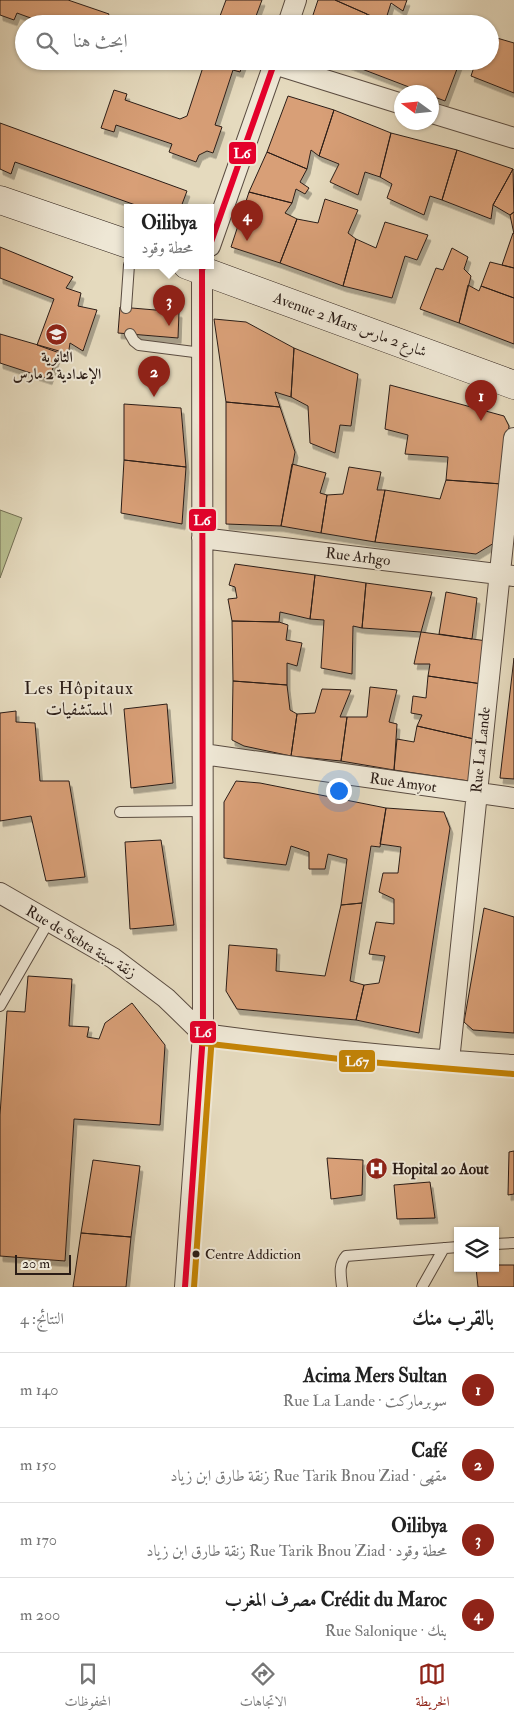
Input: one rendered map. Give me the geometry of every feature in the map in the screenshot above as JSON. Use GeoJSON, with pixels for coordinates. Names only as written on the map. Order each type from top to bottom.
{"type":"FeatureCollection","features":[{"type":"Feature","properties":{"kind":"main road"},"geometry":{"type":"LineString","coordinates":[[0,200],[124,243]]}},
{"type":"Feature","properties":{"kind":"main road","name":"Avenue 2 Mars شارع 2 مارس"},"geometry":{"type":"LineString","coordinates":[[214,266],[514,385]]}},
{"type":"Feature","properties":{"kind":"street"},"geometry":{"type":"LineString","coordinates":[[291,15],[296,0]]}},
{"type":"Feature","properties":{"kind":"street"},"geometry":{"type":"LineString","coordinates":[[214,226],[271,70]]}},
{"type":"Feature","properties":{"kind":"street"},"geometry":{"type":"LineString","coordinates":[[296,70],[394,101]]}},
{"type":"Feature","properties":{"kind":"street"},"geometry":{"type":"LineString","coordinates":[[439,115],[514,138]]}},
{"type":"Feature","properties":{"kind":"street"},"geometry":{"type":"LineString","coordinates":[[185,1287],[203,1034],[201,269]]}},
{"type":"Feature","properties":{"kind":"street","name":"Rue La Lande"},"geometry":{"type":"LineString","coordinates":[[449,1061],[477,794],[507,575],[514,438]]}},
{"type":"Feature","properties":{"kind":"street","name":"Rue Arhgo"},"geometry":{"type":"LineString","coordinates":[[202,538],[507,575]]}},
{"type":"Feature","properties":{"kind":"street","name":"Rue Amyot"},"geometry":{"type":"LineString","coordinates":[[203,754],[514,798]]}},
{"type":"Feature","properties":{"kind":"street","name":"Rue de Sebta زنقة سبتة"},"geometry":{"type":"LineString","coordinates":[[0,893],[113,958],[166,998],[203,1034]]}},
{"type":"Feature","properties":{"kind":"street"},"geometry":{"type":"LineString","coordinates":[[203,1034],[449,1061],[514,1064]]}},
{"type":"Feature","properties":{"kind":"lane"},"geometry":{"type":"LineString","coordinates":[[126,308],[130,269]]}},
{"type":"Feature","properties":{"kind":"lane"},"geometry":{"type":"LineString","coordinates":[[130,334],[139,345],[202,353]]}},
{"type":"Feature","properties":{"kind":"lane"},"geometry":{"type":"LineString","coordinates":[[120,812],[202,811]]}},
{"type":"Feature","properties":{"kind":"lane"},"geometry":{"type":"LineString","coordinates":[[0,1006],[49,921]]}},
{"type":"Feature","properties":{"kind":"lane"},"geometry":{"type":"LineString","coordinates":[[499,1244],[514,1243]]}},
{"type":"Feature","properties":{"kind":"lane"},"geometry":{"type":"LineString","coordinates":[[342,1287],[341,1262],[346,1256],[454,1247]]}},
{"type":"Feature","properties":{"kind":"lane"},"geometry":{"type":"LineString","coordinates":[[422,1287],[444,1248]]}},
{"type":"Feature","properties":{"kind":"green space"},"geometry":{"type":"Polygon","coordinates":[[[0,510],[22,518],[0,578],[0,510]]]}},
{"type":"Feature","properties":{"kind":"building"},"geometry":{"type":"Polygon","coordinates":[[[0,0],[68,0],[109,14],[22,15],[17,13],[14,20],[0,15],[0,0]]]}},
{"type":"Feature","properties":{"kind":"building"},"geometry":{"type":"Polygon","coordinates":[[[226,0],[262,0],[256,15],[220,15],[226,0]]]}},
{"type":"Feature","properties":{"kind":"building"},"geometry":{"type":"Polygon","coordinates":[[[318,0],[335,0],[367,14],[367,15],[313,15],[318,0]]]}},
{"type":"Feature","properties":{"kind":"building"},"geometry":{"type":"Polygon","coordinates":[[[335,0],[407,0],[403,11],[391,3],[387,15],[369,15],[335,0]]]}},
{"type":"Feature","properties":{"kind":"building"},"geometry":{"type":"Polygon","coordinates":[[[499,39],[514,43],[514,93],[471,76],[473,70],[499,70],[499,39]]]}},
{"type":"Feature","properties":{"kind":"building"},"geometry":{"type":"Polygon","coordinates":[[[202,70],[233,70],[215,125],[222,127],[213,153],[207,151],[199,155],[196,162],[169,152],[172,144],[116,125],[114,132],[101,128],[114,90],[127,94],[125,100],[180,119],[187,116],[202,70]]]}},
{"type":"Feature","properties":{"kind":"building"},"geometry":{"type":"Polygon","coordinates":[[[365,70],[457,70],[445,101],[439,99],[439,85],[404,85],[365,70]]]}},
{"type":"Feature","properties":{"kind":"building"},"geometry":{"type":"Polygon","coordinates":[[[288,96],[334,110],[319,156],[311,150],[307,169],[267,152],[288,96]]]}},
{"type":"Feature","properties":{"kind":"building"},"geometry":{"type":"Polygon","coordinates":[[[334,110],[391,133],[380,177],[365,172],[358,195],[330,182],[339,164],[319,156],[334,110]]]}},
{"type":"Feature","properties":{"kind":"building"},"geometry":{"type":"Polygon","coordinates":[[[0,123],[187,191],[182,204],[133,204],[15,162],[11,174],[0,169],[0,123]]]}},
{"type":"Feature","properties":{"kind":"building"},"geometry":{"type":"Polygon","coordinates":[[[391,133],[457,150],[442,200],[430,196],[424,215],[387,198],[392,184],[380,177],[391,133]]]}},
{"type":"Feature","properties":{"kind":"building"},"geometry":{"type":"Polygon","coordinates":[[[457,150],[513,169],[493,205],[491,219],[442,200],[457,150]]]}},
{"type":"Feature","properties":{"kind":"building"},"geometry":{"type":"Polygon","coordinates":[[[267,152],[307,169],[300,182],[309,188],[305,194],[296,189],[292,203],[249,192],[267,152]]]}},
{"type":"Feature","properties":{"kind":"building"},"geometry":{"type":"Polygon","coordinates":[[[513,169],[514,212],[510,215],[493,205],[513,169]]]}},
{"type":"Feature","properties":{"kind":"building"},"geometry":{"type":"Polygon","coordinates":[[[249,192],[292,203],[285,213],[297,219],[280,263],[231,247],[249,192]]]}},
{"type":"Feature","properties":{"kind":"building"},"geometry":{"type":"Polygon","coordinates":[[[325,199],[358,210],[348,233],[356,239],[343,286],[280,263],[297,219],[318,223],[325,199]]]}},
{"type":"Feature","properties":{"kind":"building"},"geometry":{"type":"Polygon","coordinates":[[[514,212],[514,234],[510,215],[514,212]]]}},
{"type":"Feature","properties":{"kind":"building"},"geometry":{"type":"Polygon","coordinates":[[[385,222],[428,235],[417,260],[405,256],[392,298],[343,286],[356,239],[376,248],[385,222]]]}},
{"type":"Feature","properties":{"kind":"building"},"geometry":{"type":"Polygon","coordinates":[[[514,234],[514,268],[502,265],[514,234]]]}},
{"type":"Feature","properties":{"kind":"building"},"geometry":{"type":"Polygon","coordinates":[[[0,247],[73,277],[66,288],[81,293],[78,306],[97,310],[83,351],[70,343],[68,356],[37,345],[54,299],[0,278],[0,247]]]}},
{"type":"Feature","properties":{"kind":"building"},"geometry":{"type":"Polygon","coordinates":[[[452,248],[468,257],[464,269],[471,276],[459,323],[420,309],[436,268],[443,270],[452,248]]]}},
{"type":"Feature","properties":{"kind":"building"},"geometry":{"type":"Polygon","coordinates":[[[490,262],[514,268],[514,298],[481,286],[490,262]]]}},
{"type":"Feature","properties":{"kind":"building"},"geometry":{"type":"Polygon","coordinates":[[[468,285],[479,291],[481,286],[514,298],[514,344],[459,323],[468,285]]]}},
{"type":"Feature","properties":{"kind":"building"},"geometry":{"type":"Polygon","coordinates":[[[120,307],[179,312],[178,338],[118,333],[120,307]]]}},
{"type":"Feature","properties":{"kind":"building"},"geometry":{"type":"Polygon","coordinates":[[[214,319],[246,322],[294,348],[291,397],[275,392],[280,407],[226,402],[214,319]]]}},
{"type":"Feature","properties":{"kind":"building"},"geometry":{"type":"Polygon","coordinates":[[[0,334],[59,351],[49,379],[0,363],[0,334]]]}},
{"type":"Feature","properties":{"kind":"building"},"geometry":{"type":"Polygon","coordinates":[[[294,348],[358,374],[351,426],[340,425],[335,453],[310,443],[308,406],[291,397],[294,348]]]}},
{"type":"Feature","properties":{"kind":"building"},"geometry":{"type":"Polygon","coordinates":[[[390,385],[504,416],[509,426],[502,484],[446,480],[448,457],[405,454],[408,435],[385,429],[390,385]]]}},
{"type":"Feature","properties":{"kind":"building"},"geometry":{"type":"Polygon","coordinates":[[[226,402],[280,407],[295,452],[281,526],[226,524],[226,402]]]}},
{"type":"Feature","properties":{"kind":"building"},"geometry":{"type":"Polygon","coordinates":[[[124,404],[181,408],[186,467],[124,460],[124,404]]]}},
{"type":"Feature","properties":{"kind":"building"},"geometry":{"type":"Polygon","coordinates":[[[124,460],[186,467],[182,524],[121,513],[124,460]]]}},
{"type":"Feature","properties":{"kind":"building"},"geometry":{"type":"Polygon","coordinates":[[[292,464],[326,473],[320,493],[327,495],[321,533],[281,526],[292,464]]]}},
{"type":"Feature","properties":{"kind":"building"},"geometry":{"type":"Polygon","coordinates":[[[349,467],[381,472],[377,490],[385,490],[375,542],[321,533],[327,495],[343,494],[349,467]]]}},
{"type":"Feature","properties":{"kind":"building"},"geometry":{"type":"Polygon","coordinates":[[[446,480],[502,484],[494,543],[476,554],[375,542],[385,490],[440,499],[446,480]]]}},
{"type":"Feature","properties":{"kind":"building"},"geometry":{"type":"Polygon","coordinates":[[[235,564],[315,575],[310,619],[280,612],[279,622],[232,621],[228,599],[237,598],[235,587],[229,585],[235,564]]]}},
{"type":"Feature","properties":{"kind":"building"},"geometry":{"type":"Polygon","coordinates":[[[315,575],[366,583],[362,628],[353,626],[352,674],[321,668],[324,620],[310,619],[315,575]]]}},
{"type":"Feature","properties":{"kind":"building"},"geometry":{"type":"Polygon","coordinates":[[[366,583],[432,592],[421,632],[362,628],[366,583]]]}},
{"type":"Feature","properties":{"kind":"building"},"geometry":{"type":"Polygon","coordinates":[[[446,592],[477,598],[472,639],[439,634],[446,592]]]}},
{"type":"Feature","properties":{"kind":"building"},"geometry":{"type":"Polygon","coordinates":[[[232,621],[279,622],[288,625],[286,640],[302,643],[297,666],[287,663],[287,685],[233,681],[232,621]]]}},
{"type":"Feature","properties":{"kind":"building"},"geometry":{"type":"Polygon","coordinates":[[[421,632],[487,641],[482,684],[428,676],[430,664],[414,664],[421,632]]]}},
{"type":"Feature","properties":{"kind":"building"},"geometry":{"type":"Polygon","coordinates":[[[514,658],[514,779],[500,778],[514,658]]]}},
{"type":"Feature","properties":{"kind":"building"},"geometry":{"type":"Polygon","coordinates":[[[428,676],[482,684],[474,739],[417,726],[422,715],[411,713],[413,696],[426,698],[428,676]]]}},
{"type":"Feature","properties":{"kind":"building"},"geometry":{"type":"Polygon","coordinates":[[[233,681],[287,685],[290,710],[297,714],[291,756],[244,746],[232,740],[233,681]]]}},
{"type":"Feature","properties":{"kind":"building"},"geometry":{"type":"Polygon","coordinates":[[[370,687],[397,690],[389,722],[397,724],[394,770],[341,761],[347,717],[367,717],[370,687]]]}},
{"type":"Feature","properties":{"kind":"building"},"geometry":{"type":"Polygon","coordinates":[[[322,689],[351,690],[340,717],[347,717],[341,761],[291,756],[297,714],[315,713],[322,689]]]}},
{"type":"Feature","properties":{"kind":"building"},"geometry":{"type":"Polygon","coordinates":[[[167,704],[173,783],[131,788],[124,709],[167,704]]]}},
{"type":"Feature","properties":{"kind":"building"},"geometry":{"type":"Polygon","coordinates":[[[16,711],[16,722],[35,723],[40,781],[69,781],[85,877],[46,881],[31,816],[0,821],[0,713],[16,711]]]}},
{"type":"Feature","properties":{"kind":"building"},"geometry":{"type":"Polygon","coordinates":[[[417,726],[474,739],[469,781],[394,770],[397,739],[414,742],[417,726]]]}},
{"type":"Feature","properties":{"kind":"building"},"geometry":{"type":"Polygon","coordinates":[[[236,781],[260,783],[386,808],[380,847],[371,846],[362,903],[341,905],[347,859],[328,854],[325,869],[309,869],[309,852],[291,846],[286,865],[224,858],[224,802],[236,781]]]}},
{"type":"Feature","properties":{"kind":"building"},"geometry":{"type":"Polygon","coordinates":[[[386,808],[444,812],[450,828],[419,1033],[356,1020],[364,985],[379,983],[385,956],[369,954],[376,922],[394,924],[394,899],[379,892],[383,873],[398,873],[401,847],[380,844],[386,808]]]}},
{"type":"Feature","properties":{"kind":"building"},"geometry":{"type":"Polygon","coordinates":[[[161,840],[174,925],[130,929],[125,842],[161,840]]]}},
{"type":"Feature","properties":{"kind":"building"},"geometry":{"type":"Polygon","coordinates":[[[362,903],[350,981],[364,985],[356,1020],[237,1009],[226,991],[229,945],[277,949],[276,971],[325,976],[341,905],[362,903]]]}},
{"type":"Feature","properties":{"kind":"building"},"geometry":{"type":"Polygon","coordinates":[[[484,908],[514,917],[514,1033],[473,1030],[464,1022],[484,908]]]}},
{"type":"Feature","properties":{"kind":"building"},"geometry":{"type":"Polygon","coordinates":[[[28,976],[72,979],[69,1026],[89,1027],[87,1037],[99,1039],[105,1023],[132,1003],[165,1045],[160,1125],[74,1119],[65,1261],[0,1256],[0,1115],[7,1011],[25,1012],[28,976]]]}},
{"type":"Feature","properties":{"kind":"building"},"geometry":{"type":"Polygon","coordinates":[[[514,1151],[514,1194],[508,1195],[509,1152],[514,1151]]]}},
{"type":"Feature","properties":{"kind":"building"},"geometry":{"type":"Polygon","coordinates":[[[327,1158],[363,1160],[362,1195],[331,1199],[327,1158]]]}},
{"type":"Feature","properties":{"kind":"building"},"geometry":{"type":"Polygon","coordinates":[[[93,1160],[140,1166],[131,1237],[81,1233],[93,1160]]]}},
{"type":"Feature","properties":{"kind":"building"},"geometry":{"type":"Polygon","coordinates":[[[430,1182],[435,1218],[397,1219],[394,1185],[430,1182]]]}},
{"type":"Feature","properties":{"kind":"building"},"geometry":{"type":"Polygon","coordinates":[[[81,1233],[131,1237],[126,1287],[73,1287],[81,1233]]]}},
{"type":"Feature","properties":{"kind":"building"},"geometry":{"type":"Polygon","coordinates":[[[499,1265],[514,1265],[514,1287],[478,1287],[476,1272],[499,1272],[499,1265]]]}},
{"type":"Feature","properties":{"kind":"transit line","name":"L6"},"geometry":{"type":"LineString","coordinates":[[214,234],[272,70]]}},
{"type":"Feature","properties":{"kind":"transit line","name":"L6"},"geometry":{"type":"LineString","coordinates":[[185,1287],[203,1034],[202,269]]}},
{"type":"Feature","properties":{"kind":"transit line","name":"L67"},"geometry":{"type":"LineString","coordinates":[[194,1287],[212,1035]]}},
{"type":"Feature","properties":{"kind":"transit line","name":"L67"},"geometry":{"type":"LineString","coordinates":[[202,1043],[357,1061],[513,1074]]}},
{"type":"Feature","properties":{"kind":"place","name":"Crédit du Maroc مصرف المغرب"},"geometry":{"type":"Point","coordinates":[247,241]}},
{"type":"Feature","properties":{"kind":"place","name":"Oilibya"},"geometry":{"type":"Point","coordinates":[169,326]}},
{"type":"Feature","properties":{"kind":"place","name":"الثانوية الإعدادية 2 مارس"},"geometry":{"type":"Point","coordinates":[57,334]}},
{"type":"Feature","properties":{"kind":"place","name":"Café"},"geometry":{"type":"Point","coordinates":[154,397]}},
{"type":"Feature","properties":{"kind":"place","name":"Acima Mers Sultan"},"geometry":{"type":"Point","coordinates":[481,421]}},
{"type":"Feature","properties":{"kind":"place","name":"Hopital 20 Aout"},"geometry":{"type":"Point","coordinates":[376,1169]}},
{"type":"Feature","properties":{"kind":"place","name":"Centre Addiction"},"geometry":{"type":"Point","coordinates":[196,1254]}},
{"type":"Feature","properties":{"kind":"district","name":"Les Hôpitaux المستشفيات"},"geometry":{"type":"Point","coordinates":[79,698]}}]}
